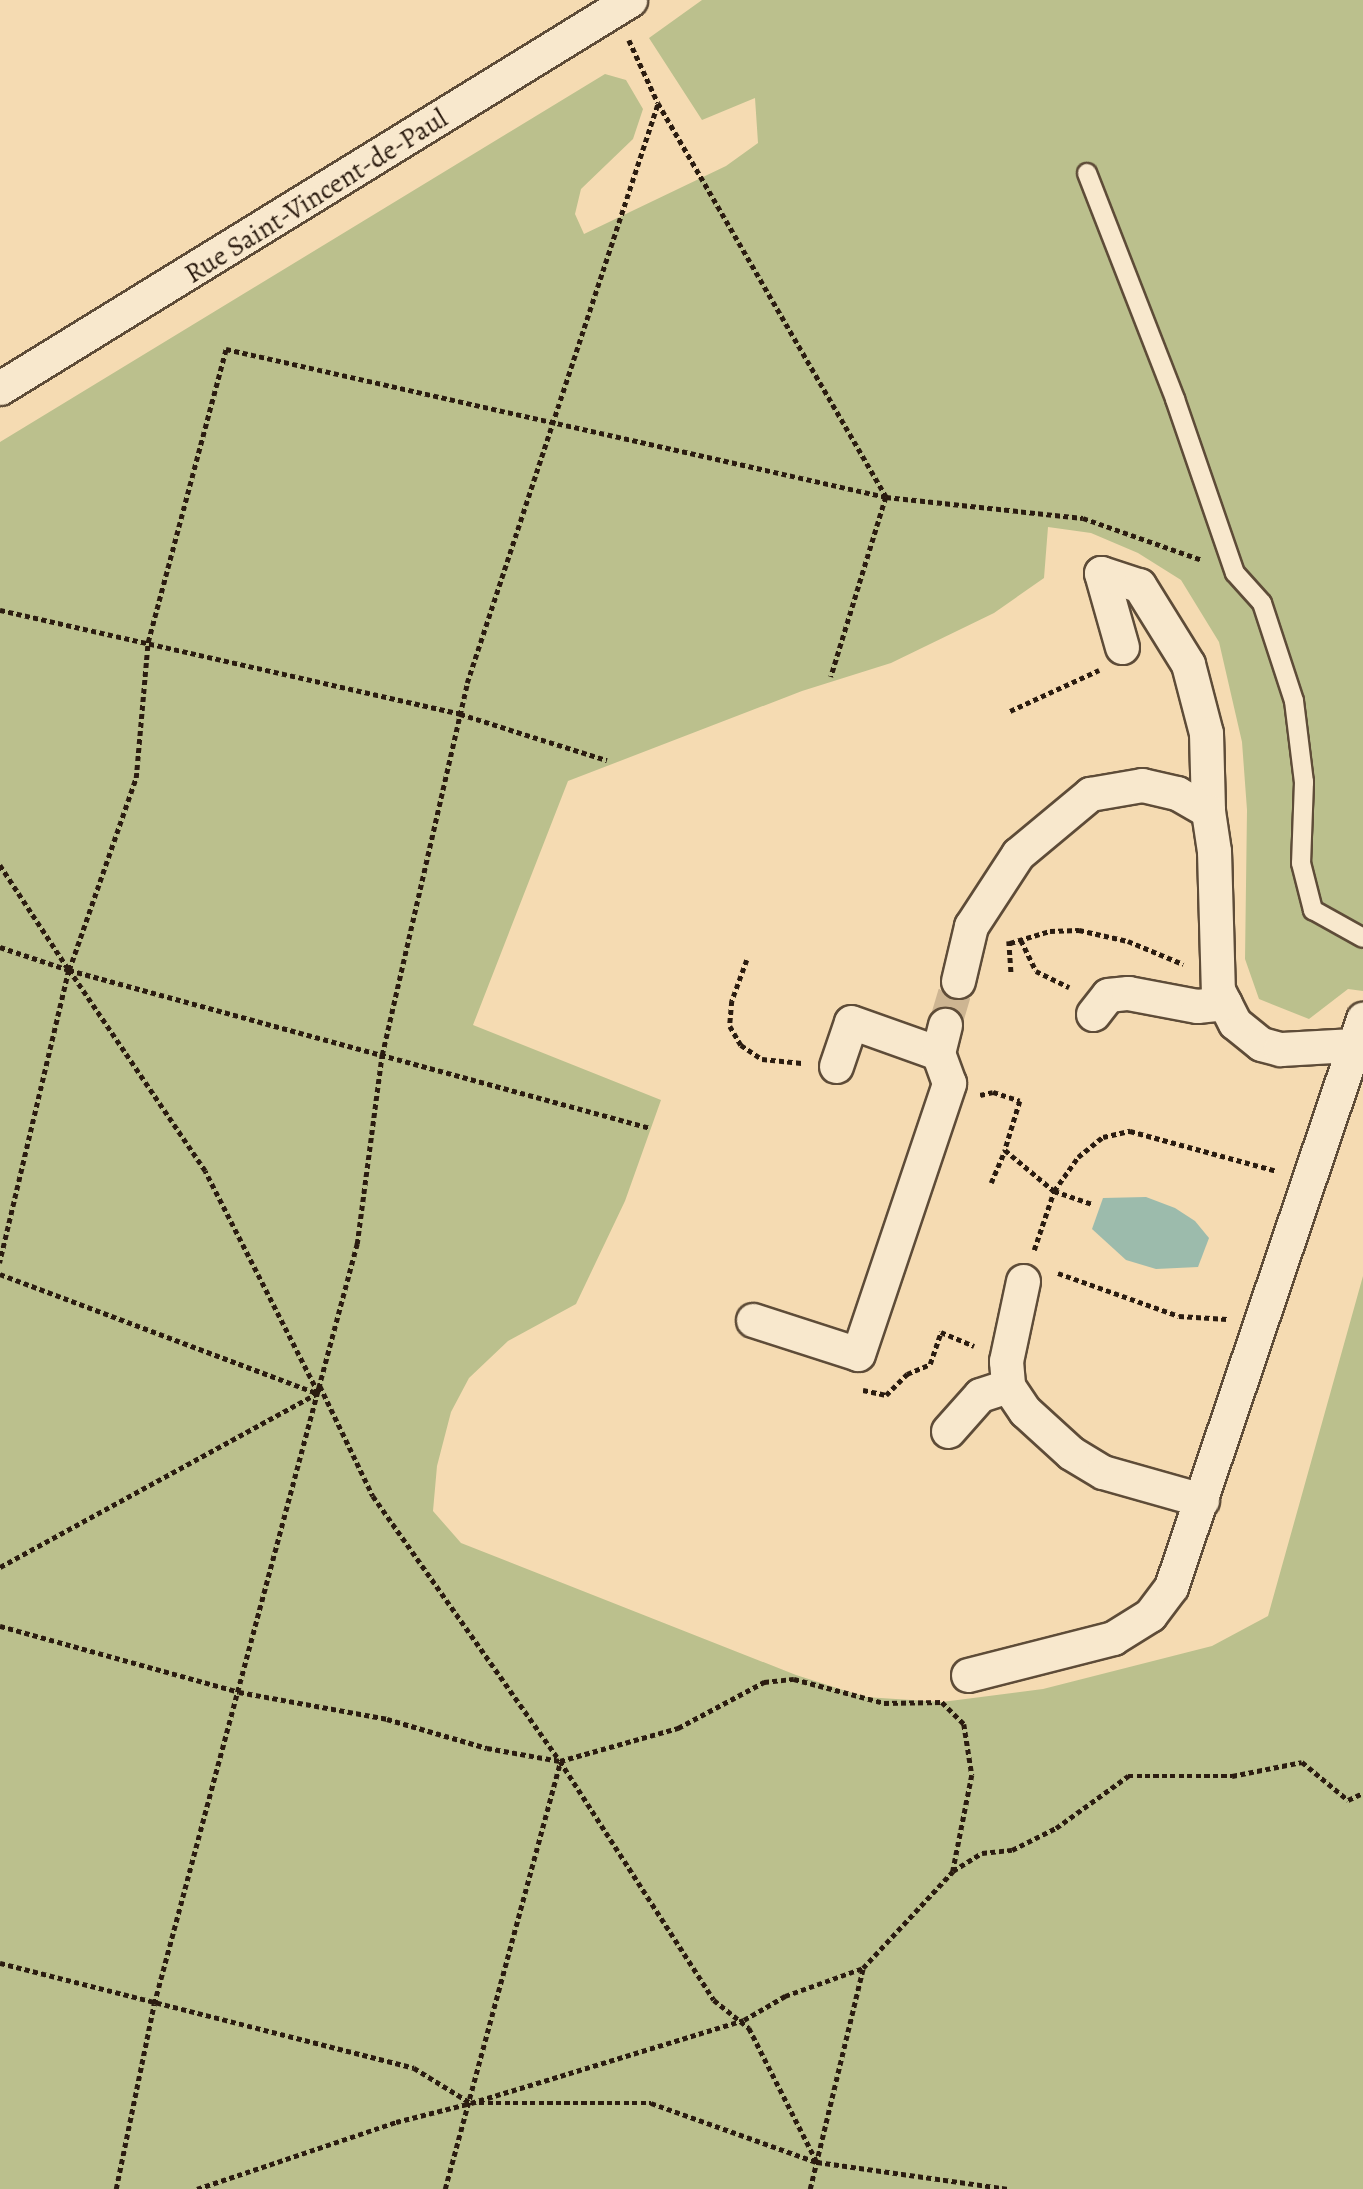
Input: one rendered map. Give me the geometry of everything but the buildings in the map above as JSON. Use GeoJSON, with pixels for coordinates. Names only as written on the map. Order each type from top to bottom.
{"type":"FeatureCollection","features":[{"type":"Feature","properties":{"kind":"street","name":"Rue Saint-Vincent-de-Paul"},"geometry":{"type":"LineString","coordinates":[[0,388],[621,6]]}},
{"type":"Feature","properties":{"kind":"street"},"geometry":{"type":"LineString","coordinates":[[1114,657],[1101,573],[1139,585],[1188,664],[1206,733],[1208,811],[1214,851],[1221,997],[1236,1023],[1261,1044],[1280,1049],[1357,1032]]}},
{"type":"Feature","properties":{"kind":"street"},"geometry":{"type":"LineString","coordinates":[[958,981],[971,926],[1018,854],[1090,794],[1142,785],[1177,793],[1208,811]]}},
{"type":"Feature","properties":{"kind":"street"},"geometry":{"type":"LineString","coordinates":[[1093,1014],[1108,995],[1128,993],[1197,1006],[1221,997]]}},
{"type":"Feature","properties":{"kind":"street"},"geometry":{"type":"LineString","coordinates":[[753,1320],[858,1354],[949,1083],[942,1039],[851,1022],[826,1065]]}},
{"type":"Feature","properties":{"kind":"street"},"geometry":{"type":"LineString","coordinates":[[968,1675],[1113,1638],[1150,1615],[1171,1587],[1357,1032]]}},
{"type":"Feature","properties":{"kind":"street"},"geometry":{"type":"LineString","coordinates":[[1026,1272],[1006,1361],[1008,1386],[1025,1411],[1071,1454],[1103,1472],[1202,1500]]}},
{"type":"Feature","properties":{"kind":"street"},"geometry":{"type":"LineString","coordinates":[[948,1431],[980,1395],[1008,1386]]}},
{"type":"Feature","properties":{"kind":"lane"},"geometry":{"type":"LineString","coordinates":[[1087,173],[1175,399],[1235,573],[1262,603],[1294,701],[1304,782],[1303,883],[1313,910],[1363,938]]}},
{"type":"Feature","properties":{"kind":"path"},"geometry":{"type":"LineString","coordinates":[[621,6],[632,44],[658,103],[886,497],[831,677]]}},
{"type":"Feature","properties":{"kind":"path"},"geometry":{"type":"LineString","coordinates":[[116,2189],[154,2004],[357,1244],[382,1055],[460,714],[550,424],[658,103]]}},
{"type":"Feature","properties":{"kind":"path"},"geometry":{"type":"LineString","coordinates":[[0,1264],[69,970],[136,778],[148,642],[226,349],[550,424],[886,497],[1083,517],[1235,573]]}},
{"type":"Feature","properties":{"kind":"path"},"geometry":{"type":"LineString","coordinates":[[0,610],[460,714],[607,760]]}},
{"type":"Feature","properties":{"kind":"path"},"geometry":{"type":"LineString","coordinates":[[1010,711],[1114,657]]}},
{"type":"Feature","properties":{"kind":"path"},"geometry":{"type":"LineString","coordinates":[[0,865],[205,1171],[318,1394]]}},
{"type":"Feature","properties":{"kind":"path"},"geometry":{"type":"LineString","coordinates":[[1010,943],[1050,931],[1079,930],[1128,941],[1186,966],[1221,997]]}},
{"type":"Feature","properties":{"kind":"path"},"geometry":{"type":"LineString","coordinates":[[1021,940],[1036,971],[1057,983]]}},
{"type":"Feature","properties":{"kind":"path"},"geometry":{"type":"LineString","coordinates":[[0,947],[69,970],[649,1128]]}},
{"type":"Feature","properties":{"kind":"path"},"geometry":{"type":"LineString","coordinates":[[747,960],[732,1001],[730,1026],[741,1045],[762,1059],[826,1065]]}},
{"type":"Feature","properties":{"kind":"path"},"geometry":{"type":"LineString","coordinates":[[991,1183],[1005,1150],[1020,1101]]}},
{"type":"Feature","properties":{"kind":"path"},"geometry":{"type":"LineString","coordinates":[[1259,1329],[1212,1315],[1179,1316],[1026,1272],[1054,1191],[1078,1157],[1103,1137],[1130,1131],[1307,1181]]}},
{"type":"Feature","properties":{"kind":"path"},"geometry":{"type":"LineString","coordinates":[[1005,1150],[1054,1191],[1092,1205]]}},
{"type":"Feature","properties":{"kind":"path"},"geometry":{"type":"LineString","coordinates":[[0,1275],[318,1394]]}},
{"type":"Feature","properties":{"kind":"path"},"geometry":{"type":"LineString","coordinates":[[930,1364],[941,1332]]}},
{"type":"Feature","properties":{"kind":"path"},"geometry":{"type":"LineString","coordinates":[[320,1386],[373,1496],[560,1761],[714,2000],[744,2021],[817,2162]]}},
{"type":"Feature","properties":{"kind":"path"},"geometry":{"type":"LineString","coordinates":[[0,1567],[318,1394]]}},
{"type":"Feature","properties":{"kind":"path"},"geometry":{"type":"LineString","coordinates":[[0,1626],[239,1692],[387,1719],[487,1748],[560,1761],[678,1728],[764,1682],[794,1679],[884,1703],[943,1702],[964,1724],[972,1774],[953,1871]]}},
{"type":"Feature","properties":{"kind":"path"},"geometry":{"type":"LineString","coordinates":[[445,2189],[471,2104],[560,1761]]}},
{"type":"Feature","properties":{"kind":"path"},"geometry":{"type":"LineString","coordinates":[[197,2189],[396,2122],[471,2104],[744,2021],[785,1996],[863,1968],[953,1871],[982,1853],[1012,1850],[1056,1828],[1128,1776],[1232,1776],[1302,1762],[1348,1800],[1363,1793]]}},
{"type":"Feature","properties":{"kind":"path"},"geometry":{"type":"LineString","coordinates":[[0,1964],[414,2068],[471,2104],[651,2104],[817,2162],[1010,2189]]}},
{"type":"Feature","properties":{"kind":"path"},"geometry":{"type":"LineString","coordinates":[[810,2189],[863,1968]]}},
{"type":"Feature","properties":{"kind":"green space"},"geometry":{"type":"Polygon","coordinates":[[[702,0],[1363,0],[1363,991],[1348,989],[1309,1019],[1259,999],[1245,959],[1247,810],[1242,742],[1219,642],[1181,580],[1138,553],[1091,533],[1048,527],[1044,578],[994,613],[891,663],[802,691],[568,781],[473,1025],[661,1100],[625,1201],[576,1304],[508,1341],[469,1378],[451,1412],[437,1466],[433,1511],[461,1543],[796,1675],[865,1697],[942,1702],[1043,1689],[1212,1646],[1268,1616],[1363,1276],[1363,2189],[0,2189],[0,442],[605,74],[626,80],[643,109],[633,139],[581,189],[575,214],[584,234],[726,166],[758,143],[755,98],[702,120],[649,38],[702,0]]]}},
{"type":"Feature","properties":{"kind":"shaded area"},"geometry":{"type":"Polygon","coordinates":[[[1146,1197],[1175,1208],[1195,1221],[1209,1238],[1198,1267],[1156,1269],[1126,1260],[1092,1229],[1103,1198],[1146,1197]]]}},
{"type":"Feature","properties":{"kind":"tunnel"},"geometry":{"type":"LineString","coordinates":[[945,1025],[958,981]]}}]}
